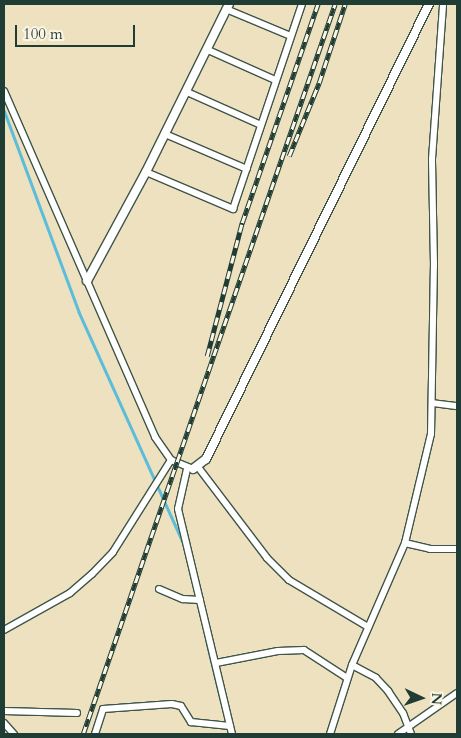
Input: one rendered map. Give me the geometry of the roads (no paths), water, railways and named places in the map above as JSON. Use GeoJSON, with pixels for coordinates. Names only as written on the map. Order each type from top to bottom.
{"type":"FeatureCollection","features":[{"type":"Feature","properties":{"kind":"street"},"geometry":{"type":"LineString","coordinates":[[146,172],[233,209],[302,4]]}},
{"type":"Feature","properties":{"kind":"street"},"geometry":{"type":"LineString","coordinates":[[232,734],[178,509],[193,468],[206,459],[429,4]]}},
{"type":"Feature","properties":{"kind":"street"},"geometry":{"type":"LineString","coordinates":[[330,734],[352,665],[405,543],[431,434],[432,159],[443,4]]}},
{"type":"Feature","properties":{"kind":"street"},"geometry":{"type":"LineString","coordinates":[[87,280],[146,172],[228,7],[291,36]]}},
{"type":"Feature","properties":{"kind":"street"},"geometry":{"type":"LineString","coordinates":[[208,50],[275,80]]}},
{"type":"Feature","properties":{"kind":"street"},"geometry":{"type":"LineString","coordinates":[[4,91],[155,437],[171,460],[193,468],[284,574],[310,595],[368,627]]}},
{"type":"Feature","properties":{"kind":"street"},"geometry":{"type":"LineString","coordinates":[[186,92],[261,125]]}},
{"type":"Feature","properties":{"kind":"street"},"geometry":{"type":"LineString","coordinates":[[165,134],[247,169]]}},
{"type":"Feature","properties":{"kind":"street"},"geometry":{"type":"LineString","coordinates":[[432,403],[457,406]]}},
{"type":"Feature","properties":{"kind":"street"},"geometry":{"type":"LineString","coordinates":[[4,630],[70,593],[92,574],[113,552],[171,460]]}},
{"type":"Feature","properties":{"kind":"street"},"geometry":{"type":"LineString","coordinates":[[405,543],[430,549],[457,549]]}},
{"type":"Feature","properties":{"kind":"street"},"geometry":{"type":"LineString","coordinates":[[159,589],[183,599],[200,600]]}},
{"type":"Feature","properties":{"kind":"street"},"geometry":{"type":"LineString","coordinates":[[216,663],[278,651],[304,650],[347,678]]}},
{"type":"Feature","properties":{"kind":"street"},"geometry":{"type":"LineString","coordinates":[[352,665],[376,678],[388,691],[403,713],[410,732]]}},
{"type":"Feature","properties":{"kind":"street"},"geometry":{"type":"LineString","coordinates":[[398,734],[410,732],[457,693]]}},
{"type":"Feature","properties":{"kind":"street"},"geometry":{"type":"LineString","coordinates":[[95,734],[103,709],[172,704],[181,706],[191,722],[230,726]]}},
{"type":"Feature","properties":{"kind":"street"},"geometry":{"type":"LineString","coordinates":[[4,711],[77,713]]}},
{"type":"Feature","properties":{"kind":"street"},"geometry":{"type":"LineString","coordinates":[[4,723],[14,734]]}},
{"type":"Feature","properties":{"kind":"waterway"},"geometry":{"type":"LineString","coordinates":[[4,110],[79,312],[183,542]]}},
{"type":"Feature","properties":{"kind":"waterway"},"geometry":{"type":"LineString","coordinates":[[207,642],[221,700]]}},
{"type":"Feature","properties":{"kind":"railway"},"geometry":{"type":"LineString","coordinates":[[207,356],[242,223],[318,4]]}},
{"type":"Feature","properties":{"kind":"railway"},"geometry":{"type":"LineString","coordinates":[[83,734],[335,4]]}},
{"type":"Feature","properties":{"kind":"railway"},"geometry":{"type":"LineString","coordinates":[[289,156],[319,83],[345,4]]}}]}
